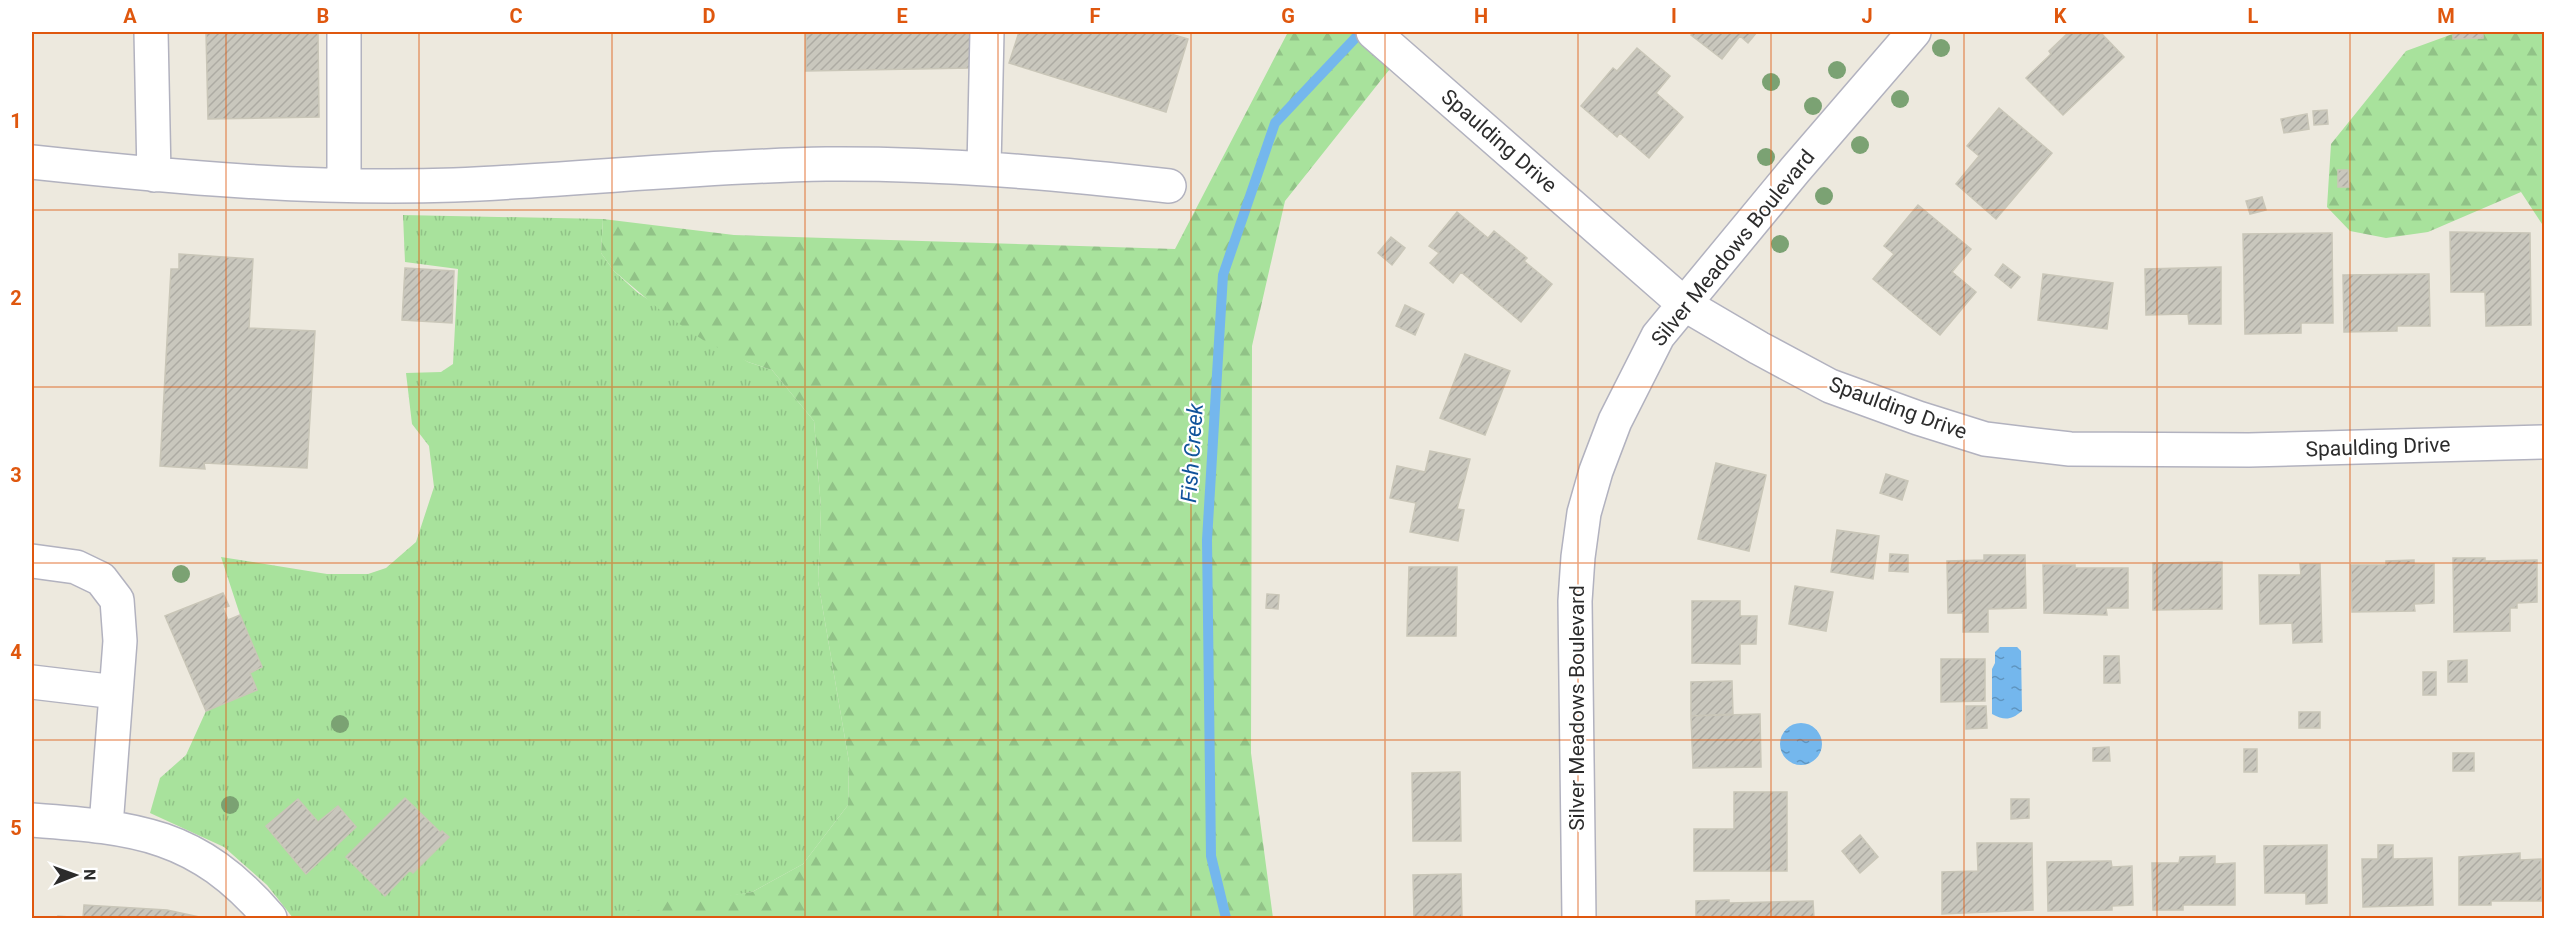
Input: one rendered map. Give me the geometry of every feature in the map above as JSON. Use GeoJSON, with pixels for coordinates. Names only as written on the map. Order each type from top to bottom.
{"type":"FeatureCollection","features":[{"type":"Feature","properties":{"kind":"street"},"geometry":{"type":"LineString","coordinates":[[151,32],[154,175]]}},
{"type":"Feature","properties":{"kind":"street"},"geometry":{"type":"LineString","coordinates":[[344,32],[344,184]]}},
{"type":"Feature","properties":{"kind":"street"},"geometry":{"type":"LineString","coordinates":[[984,167],[987,32]]}},
{"type":"Feature","properties":{"kind":"street","name":"Spaulding Drive"},"geometry":{"type":"LineString","coordinates":[[1373,32],[1684,304],[1830,386],[1918,418],[1985,439],[2070,449],[2249,450],[2544,442]]}},
{"type":"Feature","properties":{"kind":"street","name":"Silver Meadows Boulevard"},"geometry":{"type":"LineString","coordinates":[[1579,918],[1575,601],[1584,513],[1596,471],[1629,390],[1658,336],[1795,170],[1914,32]]}},
{"type":"Feature","properties":{"kind":"street"},"geometry":{"type":"LineString","coordinates":[[32,162],[154,175],[265,183],[452,185],[825,164],[984,167],[1169,186]]}},
{"type":"Feature","properties":{"kind":"street"},"geometry":{"type":"LineString","coordinates":[[32,561],[76,567],[101,579],[117,600],[120,641],[106,826]]}},
{"type":"Feature","properties":{"kind":"street"},"geometry":{"type":"LineString","coordinates":[[32,682],[116,692]]}},
{"type":"Feature","properties":{"kind":"street"},"geometry":{"type":"LineString","coordinates":[[32,820],[106,826],[151,835],[193,853],[218,867],[270,918]]}},
{"type":"Feature","properties":{"kind":"green space"},"geometry":{"type":"Polygon","coordinates":[[[1288,32],[1373,32],[1401,55],[1285,201],[1252,346],[1251,753],[1273,918],[625,918],[625,915],[668,899],[712,898],[752,892],[803,864],[848,805],[849,762],[818,581],[821,508],[814,421],[772,370],[748,362],[706,342],[666,315],[614,271],[601,253],[603,219],[734,235],[1175,249],[1288,32]]]}},
{"type":"Feature","properties":{"kind":"green space"},"geometry":{"type":"Polygon","coordinates":[[[2458,32],[2544,32],[2544,227],[2521,192],[2428,232],[2386,238],[2350,231],[2327,207],[2331,144],[2406,51],[2458,32]]]}},
{"type":"Feature","properties":{"kind":"green space"},"geometry":{"type":"Polygon","coordinates":[[[403,215],[603,219],[601,253],[614,271],[638,293],[748,362],[772,370],[814,421],[821,508],[818,581],[849,762],[848,805],[803,864],[752,892],[625,915],[625,918],[293,918],[267,885],[224,847],[150,813],[160,778],[186,755],[206,711],[257,690],[250,673],[262,667],[240,615],[221,557],[327,574],[368,574],[386,568],[416,542],[434,487],[429,446],[412,424],[406,373],[441,372],[453,364],[458,269],[405,262],[403,215]]]}},
{"type":"Feature","properties":{"kind":"water"},"geometry":{"type":"Polygon","coordinates":[[[2000,647],[2017,647],[2021,651],[2022,711],[2008,718],[1992,714],[1992,669],[1995,663],[1995,652],[2000,647]]]}},
{"type":"Feature","properties":{"kind":"water"},"geometry":{"type":"Polygon","coordinates":[[[1801,723],[1809,724],[1816,729],[1821,736],[1821,752],[1816,759],[1809,764],[1801,765],[1793,764],[1786,759],[1781,752],[1780,744],[1781,736],[1786,729],[1793,724],[1801,723]]]}},
{"type":"Feature","properties":{"kind":"building"},"geometry":{"type":"Polygon","coordinates":[[[206,32],[318,32],[319,117],[208,119],[206,32]]]}},
{"type":"Feature","properties":{"kind":"building"},"geometry":{"type":"Polygon","coordinates":[[[806,32],[971,32],[971,68],[806,71],[806,32]]]}},
{"type":"Feature","properties":{"kind":"building"},"geometry":{"type":"Polygon","coordinates":[[[1019,32],[1164,32],[1188,39],[1166,112],[1009,63],[1019,32]]]}},
{"type":"Feature","properties":{"kind":"building"},"geometry":{"type":"Polygon","coordinates":[[[1693,32],[1757,32],[1748,43],[1740,36],[1722,59],[1691,35],[1693,32]]]}},
{"type":"Feature","properties":{"kind":"building"},"geometry":{"type":"Polygon","coordinates":[[[2069,32],[2100,32],[2124,57],[2063,115],[2026,78],[2051,54],[2049,51],[2069,32]]]}},
{"type":"Feature","properties":{"kind":"building"},"geometry":{"type":"Polygon","coordinates":[[[2453,32],[2483,32],[2483,38],[2453,39],[2453,32]]]}},
{"type":"Feature","properties":{"kind":"building"},"geometry":{"type":"Polygon","coordinates":[[[1637,48],[1670,76],[1656,93],[1683,117],[1649,158],[1620,133],[1617,137],[1581,106],[1613,68],[1617,71],[1637,48]]]}},
{"type":"Feature","properties":{"kind":"building"},"geometry":{"type":"Polygon","coordinates":[[[1999,108],[2052,153],[1996,219],[1956,184],[1979,156],[1967,146],[1999,108]]]}},
{"type":"Feature","properties":{"kind":"building"},"geometry":{"type":"Polygon","coordinates":[[[2327,110],[2328,124],[2314,125],[2313,111],[2327,110]]]}},
{"type":"Feature","properties":{"kind":"building"},"geometry":{"type":"Polygon","coordinates":[[[2307,114],[2309,129],[2284,133],[2281,119],[2307,114]]]}},
{"type":"Feature","properties":{"kind":"building"},"geometry":{"type":"Polygon","coordinates":[[[2338,170],[2348,170],[2349,187],[2338,187],[2338,170]]]}},
{"type":"Feature","properties":{"kind":"building"},"geometry":{"type":"Polygon","coordinates":[[[2262,197],[2266,210],[2250,214],[2246,201],[2262,197]]]}},
{"type":"Feature","properties":{"kind":"building"},"geometry":{"type":"Polygon","coordinates":[[[1918,205],[1971,249],[1952,272],[1976,292],[1940,335],[1873,279],[1894,254],[1884,246],[1918,205]]]}},
{"type":"Feature","properties":{"kind":"building"},"geometry":{"type":"Polygon","coordinates":[[[1457,212],[1488,238],[1494,231],[1527,258],[1524,261],[1552,284],[1521,322],[1461,272],[1453,283],[1430,263],[1439,253],[1429,246],[1457,212]]]}},
{"type":"Feature","properties":{"kind":"building"},"geometry":{"type":"Polygon","coordinates":[[[2450,232],[2530,233],[2531,325],[2486,326],[2485,292],[2451,292],[2450,232]]]}},
{"type":"Feature","properties":{"kind":"building"},"geometry":{"type":"Polygon","coordinates":[[[2332,233],[2333,323],[2301,323],[2301,333],[2245,334],[2243,234],[2332,233]]]}},
{"type":"Feature","properties":{"kind":"building"},"geometry":{"type":"Polygon","coordinates":[[[1391,237],[1405,248],[1392,265],[1378,253],[1391,237]]]}},
{"type":"Feature","properties":{"kind":"building"},"geometry":{"type":"Polygon","coordinates":[[[179,254],[253,259],[249,328],[315,331],[307,468],[204,463],[205,469],[160,466],[171,269],[179,269],[179,254]]]}},
{"type":"Feature","properties":{"kind":"building"},"geometry":{"type":"Polygon","coordinates":[[[2003,264],[2020,277],[2011,288],[1995,275],[2003,264]]]}},
{"type":"Feature","properties":{"kind":"building"},"geometry":{"type":"Polygon","coordinates":[[[2221,267],[2221,324],[2189,324],[2188,314],[2146,315],[2145,269],[2221,267]]]}},
{"type":"Feature","properties":{"kind":"building"},"geometry":{"type":"Polygon","coordinates":[[[405,268],[454,271],[452,323],[402,320],[405,268]]]}},
{"type":"Feature","properties":{"kind":"building"},"geometry":{"type":"Polygon","coordinates":[[[2043,274],[2113,283],[2107,329],[2038,320],[2043,274]]]}},
{"type":"Feature","properties":{"kind":"building"},"geometry":{"type":"Polygon","coordinates":[[[2429,274],[2430,326],[2397,326],[2397,331],[2344,332],[2343,275],[2429,274]]]}},
{"type":"Feature","properties":{"kind":"building"},"geometry":{"type":"Polygon","coordinates":[[[1405,305],[1424,314],[1415,335],[1396,326],[1405,305]]]}},
{"type":"Feature","properties":{"kind":"building"},"geometry":{"type":"Polygon","coordinates":[[[1465,354],[1510,371],[1485,435],[1440,418],[1465,354]]]}},
{"type":"Feature","properties":{"kind":"building"},"geometry":{"type":"Polygon","coordinates":[[[1430,451],[1470,459],[1457,509],[1464,510],[1458,541],[1410,532],[1416,503],[1390,498],[1397,466],[1425,472],[1430,451]]]}},
{"type":"Feature","properties":{"kind":"building"},"geometry":{"type":"Polygon","coordinates":[[[1716,463],[1766,475],[1749,551],[1698,539],[1716,463]]]}},
{"type":"Feature","properties":{"kind":"building"},"geometry":{"type":"Polygon","coordinates":[[[1886,474],[1908,481],[1902,500],[1880,493],[1886,474]]]}},
{"type":"Feature","properties":{"kind":"building"},"geometry":{"type":"Polygon","coordinates":[[[1837,530],[1879,536],[1873,579],[1831,572],[1837,530]]]}},
{"type":"Feature","properties":{"kind":"building"},"geometry":{"type":"Polygon","coordinates":[[[1890,554],[1908,555],[1908,572],[1889,571],[1890,554]]]}},
{"type":"Feature","properties":{"kind":"building"},"geometry":{"type":"Polygon","coordinates":[[[1984,555],[2025,555],[2026,608],[1988,609],[1988,632],[1963,632],[1963,613],[1948,613],[1947,561],[1984,560],[1984,555]]]}},
{"type":"Feature","properties":{"kind":"building"},"geometry":{"type":"Polygon","coordinates":[[[2453,558],[2485,558],[2485,561],[2537,560],[2537,602],[2517,603],[2517,608],[2510,608],[2510,631],[2454,632],[2453,558]]]}},
{"type":"Feature","properties":{"kind":"building"},"geometry":{"type":"Polygon","coordinates":[[[2414,560],[2414,564],[2434,564],[2434,603],[2414,604],[2415,611],[2352,612],[2351,565],[2386,565],[2386,561],[2414,560]]]}},
{"type":"Feature","properties":{"kind":"building"},"geometry":{"type":"Polygon","coordinates":[[[2222,562],[2222,609],[2153,610],[2153,563],[2222,562]]]}},
{"type":"Feature","properties":{"kind":"building"},"geometry":{"type":"Polygon","coordinates":[[[2300,564],[2320,564],[2322,642],[2293,643],[2292,623],[2260,624],[2259,575],[2301,575],[2300,564]]]}},
{"type":"Feature","properties":{"kind":"building"},"geometry":{"type":"Polygon","coordinates":[[[2043,565],[2075,565],[2075,568],[2128,568],[2128,608],[2106,608],[2107,615],[2044,613],[2043,565]]]}},
{"type":"Feature","properties":{"kind":"building"},"geometry":{"type":"Polygon","coordinates":[[[1409,567],[1457,567],[1456,636],[1407,636],[1409,567]]]}},
{"type":"Feature","properties":{"kind":"building"},"geometry":{"type":"Polygon","coordinates":[[[1795,586],[1833,592],[1826,631],[1789,624],[1795,586]]]}},
{"type":"Feature","properties":{"kind":"building"},"geometry":{"type":"Polygon","coordinates":[[[223,593],[229,606],[223,608],[228,620],[240,615],[262,667],[250,673],[257,690],[206,711],[165,616],[223,593]]]}},
{"type":"Feature","properties":{"kind":"building"},"geometry":{"type":"Polygon","coordinates":[[[1267,594],[1279,595],[1278,609],[1266,608],[1267,594]]]}},
{"type":"Feature","properties":{"kind":"building"},"geometry":{"type":"Polygon","coordinates":[[[1692,601],[1740,601],[1740,616],[1757,616],[1756,644],[1740,644],[1740,664],[1692,663],[1692,601]]]}},
{"type":"Feature","properties":{"kind":"building"},"geometry":{"type":"Polygon","coordinates":[[[2104,656],[2119,656],[2120,683],[2104,683],[2104,656]]]}},
{"type":"Feature","properties":{"kind":"building"},"geometry":{"type":"Polygon","coordinates":[[[1941,659],[1985,659],[1985,701],[1941,702],[1941,659]]]}},
{"type":"Feature","properties":{"kind":"building"},"geometry":{"type":"Polygon","coordinates":[[[2467,660],[2467,682],[2448,682],[2448,661],[2467,660]]]}},
{"type":"Feature","properties":{"kind":"building"},"geometry":{"type":"Polygon","coordinates":[[[2423,672],[2436,672],[2436,695],[2423,695],[2423,672]]]}},
{"type":"Feature","properties":{"kind":"building"},"geometry":{"type":"Polygon","coordinates":[[[1732,681],[1733,714],[1691,716],[1691,682],[1732,681]]]}},
{"type":"Feature","properties":{"kind":"building"},"geometry":{"type":"Polygon","coordinates":[[[1966,706],[1986,706],[1987,728],[1966,729],[1966,706]]]}},
{"type":"Feature","properties":{"kind":"building"},"geometry":{"type":"Polygon","coordinates":[[[2299,712],[2320,712],[2320,728],[2299,728],[2299,712]]]}},
{"type":"Feature","properties":{"kind":"building"},"geometry":{"type":"Polygon","coordinates":[[[1760,714],[1761,767],[1693,768],[1691,716],[1760,714]]]}},
{"type":"Feature","properties":{"kind":"building"},"geometry":{"type":"Polygon","coordinates":[[[2109,747],[2110,761],[2093,761],[2093,748],[2109,747]]]}},
{"type":"Feature","properties":{"kind":"building"},"geometry":{"type":"Polygon","coordinates":[[[2244,749],[2257,749],[2257,772],[2244,772],[2244,749]]]}},
{"type":"Feature","properties":{"kind":"building"},"geometry":{"type":"Polygon","coordinates":[[[2453,753],[2474,753],[2474,771],[2453,771],[2453,753]]]}},
{"type":"Feature","properties":{"kind":"building"},"geometry":{"type":"Polygon","coordinates":[[[1460,772],[1461,841],[1413,841],[1412,773],[1460,772]]]}},
{"type":"Feature","properties":{"kind":"building"},"geometry":{"type":"Polygon","coordinates":[[[1734,792],[1787,792],[1787,871],[1694,871],[1694,829],[1734,829],[1734,792]]]}},
{"type":"Feature","properties":{"kind":"building"},"geometry":{"type":"Polygon","coordinates":[[[405,798],[441,833],[442,831],[449,837],[413,873],[410,870],[385,896],[346,857],[405,798]]]}},
{"type":"Feature","properties":{"kind":"building"},"geometry":{"type":"Polygon","coordinates":[[[298,799],[318,822],[338,806],[356,827],[306,874],[266,826],[298,799]]]}},
{"type":"Feature","properties":{"kind":"building"},"geometry":{"type":"Polygon","coordinates":[[[2011,799],[2029,799],[2029,818],[2011,819],[2011,799]]]}},
{"type":"Feature","properties":{"kind":"building"},"geometry":{"type":"Polygon","coordinates":[[[1860,835],[1878,857],[1860,873],[1842,851],[1860,835]]]}},
{"type":"Feature","properties":{"kind":"building"},"geometry":{"type":"Polygon","coordinates":[[[1977,843],[2032,843],[2033,910],[1942,914],[1942,872],[1978,871],[1977,843]]]}},
{"type":"Feature","properties":{"kind":"building"},"geometry":{"type":"Polygon","coordinates":[[[2327,845],[2327,903],[2306,904],[2306,893],[2265,893],[2264,846],[2327,845]]]}},
{"type":"Feature","properties":{"kind":"building"},"geometry":{"type":"Polygon","coordinates":[[[2378,845],[2393,845],[2393,859],[2432,858],[2433,905],[2363,907],[2362,859],[2378,859],[2378,845]]]}},
{"type":"Feature","properties":{"kind":"building"},"geometry":{"type":"Polygon","coordinates":[[[2520,853],[2520,860],[2541,859],[2542,901],[2491,901],[2491,905],[2459,905],[2459,857],[2520,853]]]}},
{"type":"Feature","properties":{"kind":"building"},"geometry":{"type":"Polygon","coordinates":[[[2215,856],[2215,864],[2235,863],[2235,905],[2183,905],[2183,910],[2153,910],[2152,863],[2179,863],[2180,857],[2215,856]]]}},
{"type":"Feature","properties":{"kind":"building"},"geometry":{"type":"Polygon","coordinates":[[[2111,861],[2112,867],[2132,866],[2133,905],[2112,906],[2112,910],[2048,911],[2047,862],[2111,861]]]}},
{"type":"Feature","properties":{"kind":"building"},"geometry":{"type":"Polygon","coordinates":[[[1461,874],[1462,918],[1414,918],[1413,875],[1461,874]]]}},
{"type":"Feature","properties":{"kind":"building"},"geometry":{"type":"Polygon","coordinates":[[[1729,900],[1729,903],[1813,901],[1814,918],[1696,918],[1696,901],[1729,900]]]}},
{"type":"Feature","properties":{"kind":"building"},"geometry":{"type":"Polygon","coordinates":[[[84,905],[167,910],[204,918],[83,918],[84,905]]]}},
{"type":"Feature","properties":{"kind":"building"},"geometry":{"type":"Polygon","coordinates":[[[58,916],[83,918],[58,918],[58,916]]]}},
{"type":"Feature","properties":{"kind":"waterway","name":"Fish Creek"},"geometry":{"type":"LineString","coordinates":[[1226,918],[1211,856],[1207,540],[1223,275],[1275,123],[1361,32]]}}]}
